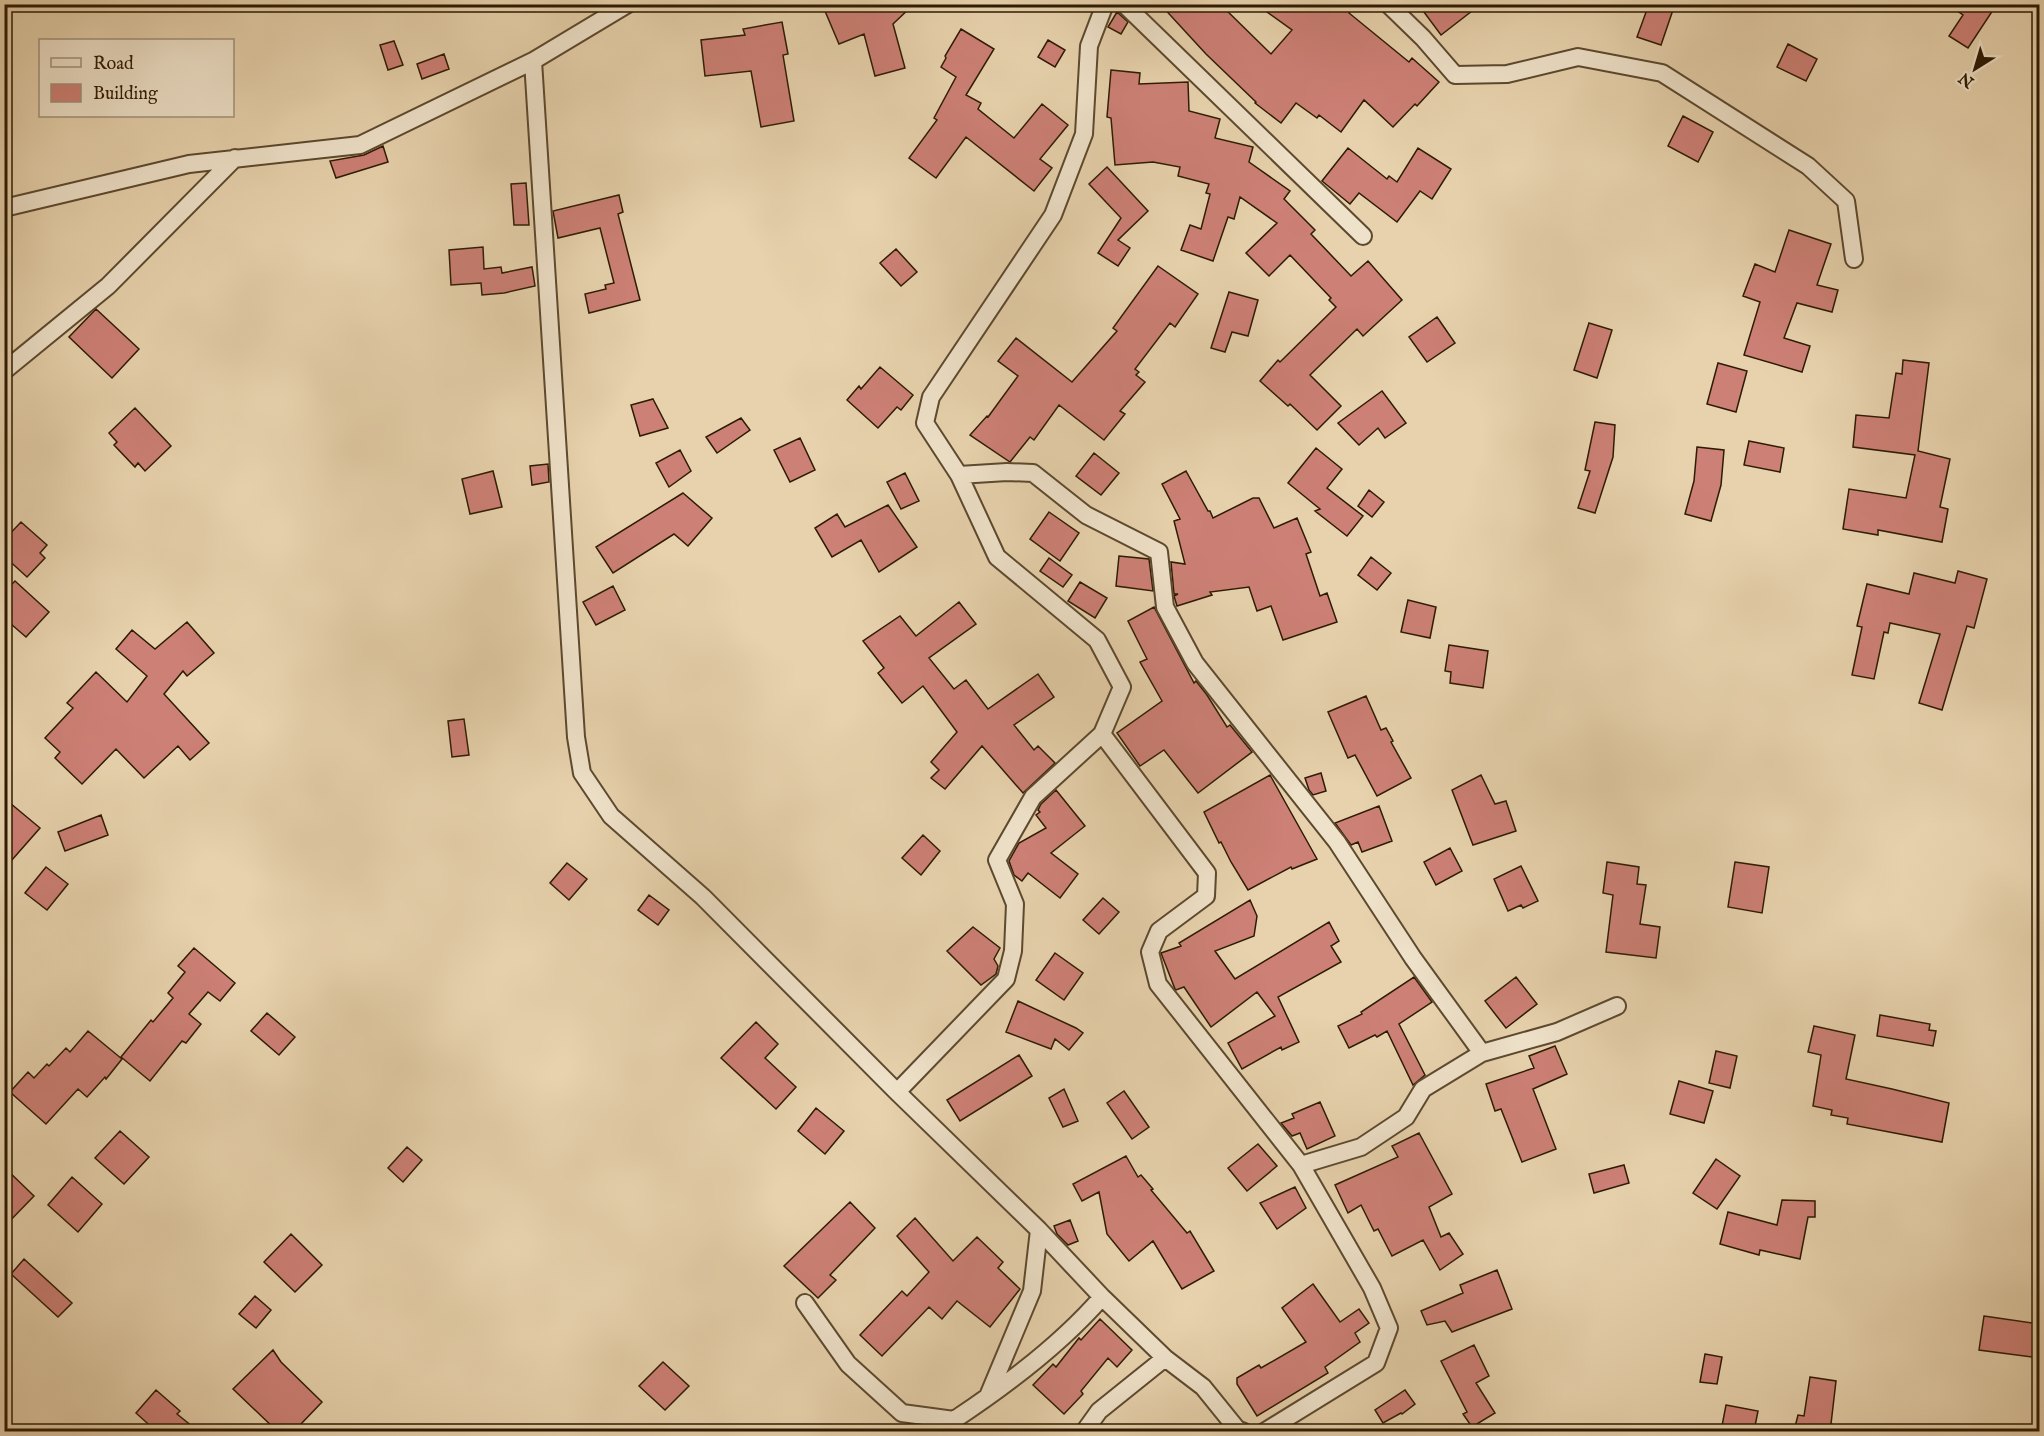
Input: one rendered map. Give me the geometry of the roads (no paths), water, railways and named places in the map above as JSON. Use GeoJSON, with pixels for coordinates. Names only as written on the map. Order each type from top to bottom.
{"type":"FeatureCollection","features":[{"type":"Feature","properties":{"kind":"street"},"geometry":{"type":"LineString","coordinates":[[4,208],[189,164],[360,145],[533,61],[628,4]]}},
{"type":"Feature","properties":{"kind":"street"},"geometry":{"type":"LineString","coordinates":[[897,1092],[1006,979],[1013,951],[1015,904],[997,860],[1033,797],[1102,735],[1122,687],[1097,640],[997,557],[960,476],[925,423],[931,397],[1053,214],[1084,134],[1089,46],[1105,4]]}},
{"type":"Feature","properties":{"kind":"street"},"geometry":{"type":"LineString","coordinates":[[1124,4],[1364,236]]}},
{"type":"Feature","properties":{"kind":"street"},"geometry":{"type":"LineString","coordinates":[[1388,4],[1423,38],[1455,75],[1507,74],[1578,57],[1662,73],[1808,166],[1846,201],[1854,259]]}},
{"type":"Feature","properties":{"kind":"street"},"geometry":{"type":"LineString","coordinates":[[533,61],[576,737],[582,773],[611,816],[703,897],[897,1092],[1039,1230],[1102,1297],[1165,1358],[1203,1387],[1237,1429],[1244,1431]]}},
{"type":"Feature","properties":{"kind":"street"},"geometry":{"type":"LineString","coordinates":[[4,371],[108,286],[235,158]]}},
{"type":"Feature","properties":{"kind":"street"},"geometry":{"type":"LineString","coordinates":[[960,476],[1007,472],[1033,473],[1086,515],[1159,552],[1166,607],[1195,663],[1337,842],[1413,958],[1482,1053]]}},
{"type":"Feature","properties":{"kind":"street"},"geometry":{"type":"LineString","coordinates":[[1102,735],[1207,873],[1206,896],[1159,931],[1150,952],[1158,984],[1301,1165],[1372,1288],[1389,1328],[1376,1363],[1263,1431]]}},
{"type":"Feature","properties":{"kind":"street"},"geometry":{"type":"LineString","coordinates":[[1301,1165],[1361,1147],[1406,1117],[1423,1089],[1482,1053],[1557,1032],[1617,1006]]}},
{"type":"Feature","properties":{"kind":"street"},"geometry":{"type":"LineString","coordinates":[[987,1399],[1032,1291],[1039,1230]]}},
{"type":"Feature","properties":{"kind":"street"},"geometry":{"type":"LineString","coordinates":[[805,1303],[848,1364],[902,1413],[954,1420],[987,1399],[1085,1317],[1102,1297]]}},
{"type":"Feature","properties":{"kind":"street"},"geometry":{"type":"LineString","coordinates":[[1084,1431],[1099,1412],[1165,1358]]}}]}
